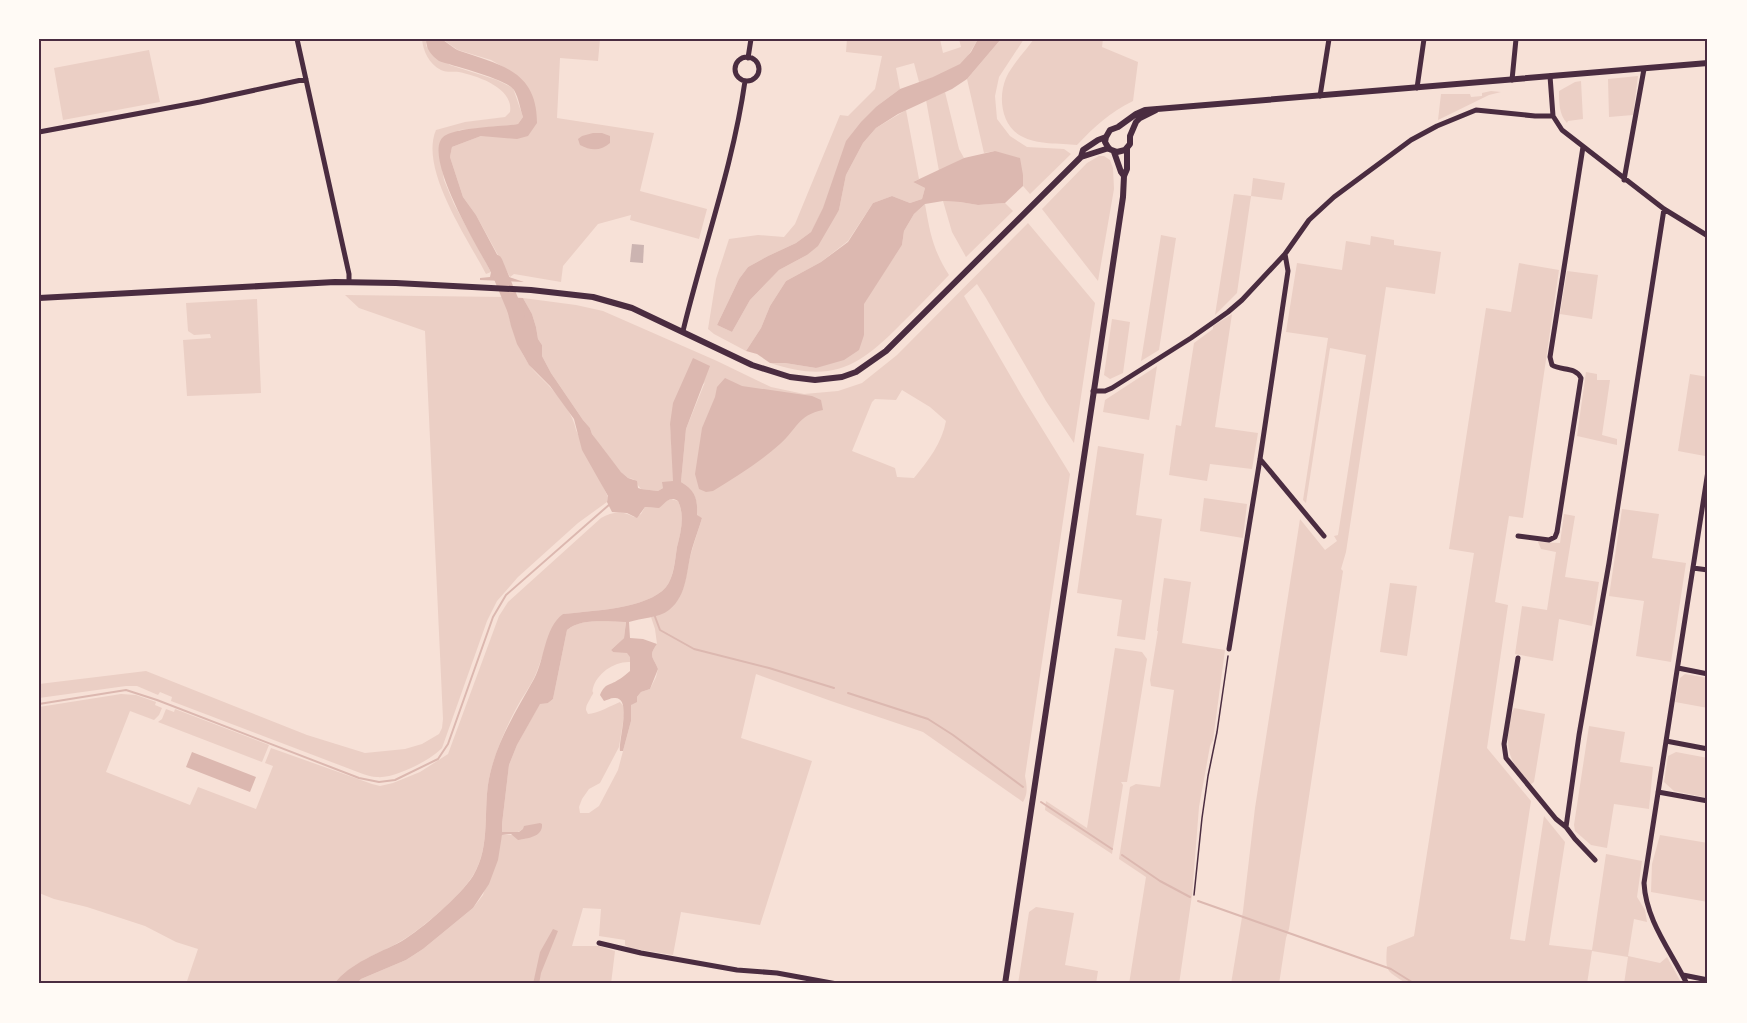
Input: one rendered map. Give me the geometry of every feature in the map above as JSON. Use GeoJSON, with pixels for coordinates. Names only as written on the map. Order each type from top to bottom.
{"type":"FeatureCollection","features":[{"type":"Feature","properties":{"kind":"street"},"geometry":{"type":"LineString","coordinates":[[297,39],[349,282]]}},
{"type":"Feature","properties":{"kind":"street"},"geometry":{"type":"LineString","coordinates":[[748,58],[751,39]]}},
{"type":"Feature","properties":{"kind":"street"},"geometry":{"type":"LineString","coordinates":[[1320,96],[1329,39]]}},
{"type":"Feature","properties":{"kind":"street"},"geometry":{"type":"LineString","coordinates":[[1417,87],[1424,39]]}},
{"type":"Feature","properties":{"kind":"street"},"geometry":{"type":"LineString","coordinates":[[1512,80],[1516,39]]}},
{"type":"Feature","properties":{"kind":"street"},"geometry":{"type":"LineString","coordinates":[[748,58],[754,60],[759,70],[753,80],[746,81],[738,78],[735,69],[740,60],[748,58]]}},
{"type":"Feature","properties":{"kind":"street"},"geometry":{"type":"LineString","coordinates":[[39,298],[349,282],[531,290],[593,297],[632,308],[752,365],[804,380],[828,380],[856,372],[886,351],[1081,157],[1082,152],[1088,146],[1106,137],[1110,130],[1145,110],[1708,63]]}},
{"type":"Feature","properties":{"kind":"street"},"geometry":{"type":"LineString","coordinates":[[1624,180],[1644,69]]}},
{"type":"Feature","properties":{"kind":"street"},"geometry":{"type":"LineString","coordinates":[[1550,76],[1552,116],[1562,130],[1624,180],[1664,209],[1708,236]]}},
{"type":"Feature","properties":{"kind":"street"},"geometry":{"type":"LineString","coordinates":[[39,132],[306,80]]}},
{"type":"Feature","properties":{"kind":"street"},"geometry":{"type":"LineString","coordinates":[[683,331],[740,121],[746,81]]}},
{"type":"Feature","properties":{"kind":"street"},"geometry":{"type":"LineString","coordinates":[[1005,984],[1123,197],[1127,149],[1132,128],[1139,120],[1156,110]]}},
{"type":"Feature","properties":{"kind":"street"},"geometry":{"type":"LineString","coordinates":[[1093,391],[1105,391],[1112,388],[1228,312],[1285,254],[1309,220],[1334,197],[1411,140],[1437,126],[1476,110],[1552,116]]}},
{"type":"Feature","properties":{"kind":"street"},"geometry":{"type":"LineString","coordinates":[[1118,127],[1130,135]]}},
{"type":"Feature","properties":{"kind":"street"},"geometry":{"type":"LineString","coordinates":[[1106,137],[1106,142],[1124,176]]}},
{"type":"Feature","properties":{"kind":"street"},"geometry":{"type":"LineString","coordinates":[[1518,536],[1548,540],[1555,537],[1557,532],[1581,378],[1574,370],[1556,368],[1552,365],[1550,357],[1583,147]]}},
{"type":"Feature","properties":{"kind":"street"},"geometry":{"type":"LineString","coordinates":[[1081,157],[1111,150],[1122,152],[1127,149]]}},
{"type":"Feature","properties":{"kind":"street"},"geometry":{"type":"LineString","coordinates":[[1566,827],[1664,209]]}},
{"type":"Feature","properties":{"kind":"street"},"geometry":{"type":"LineString","coordinates":[[1229,649],[1288,271],[1285,254]]}},
{"type":"Feature","properties":{"kind":"street"},"geometry":{"type":"LineString","coordinates":[[1260,459],[1324,536]]}},
{"type":"Feature","properties":{"kind":"street"},"geometry":{"type":"LineString","coordinates":[[1687,984],[1653,922],[1645,897],[1644,884],[1707,490],[1708,471]]}},
{"type":"Feature","properties":{"kind":"street"},"geometry":{"type":"LineString","coordinates":[[1693,568],[1708,570]]}},
{"type":"Feature","properties":{"kind":"street"},"geometry":{"type":"LineString","coordinates":[[1518,658],[1504,744],[1506,758],[1556,819],[1595,860]]}},
{"type":"Feature","properties":{"kind":"street"},"geometry":{"type":"LineString","coordinates":[[1678,668],[1708,674]]}},
{"type":"Feature","properties":{"kind":"street"},"geometry":{"type":"LineString","coordinates":[[1666,741],[1708,749]]}},
{"type":"Feature","properties":{"kind":"street"},"geometry":{"type":"LineString","coordinates":[[1658,792],[1708,801]]}},
{"type":"Feature","properties":{"kind":"street"},"geometry":{"type":"LineString","coordinates":[[599,943],[640,953],[737,970],[777,973],[837,984]]}},
{"type":"Feature","properties":{"kind":"street"},"geometry":{"type":"LineString","coordinates":[[1683,975],[1708,980]]}},
{"type":"Feature","properties":{"kind":"path"},"geometry":{"type":"LineString","coordinates":[[1194,894],[1202,818],[1229,649]]}},
{"type":"Feature","properties":{"kind":"shaded area"},"geometry":{"type":"Polygon","coordinates":[[[422,39],[426,39],[426,46],[450,65],[497,80],[513,88],[523,117],[518,124],[459,130],[439,151],[444,180],[454,204],[491,272],[486,274],[448,204],[434,164],[433,146],[436,130],[465,122],[505,117],[510,112],[510,104],[501,90],[493,84],[437,67],[427,57],[422,39]]]}},
{"type":"Feature","properties":{"kind":"shaded area"},"geometry":{"type":"Polygon","coordinates":[[[426,39],[440,39],[457,50],[502,66],[523,81],[531,92],[537,123],[528,136],[517,139],[481,136],[452,147],[450,157],[463,197],[476,215],[509,277],[524,282],[480,280],[480,278],[490,277],[491,272],[454,202],[439,160],[439,144],[446,135],[470,129],[518,124],[523,117],[517,96],[514,90],[501,82],[439,61],[427,46],[426,39]]]}},
{"type":"Feature","properties":{"kind":"shaded area"},"geometry":{"type":"Polygon","coordinates":[[[442,39],[600,39],[598,61],[560,58],[557,118],[654,133],[640,191],[707,209],[699,239],[630,220],[631,215],[598,224],[563,266],[561,282],[514,274],[510,277],[476,215],[463,197],[450,157],[452,147],[481,136],[528,135],[515,74],[491,60],[458,50],[442,39]]]}},
{"type":"Feature","properties":{"kind":"shaded area"},"geometry":{"type":"Polygon","coordinates":[[[847,39],[940,39],[943,53],[961,47],[959,39],[978,39],[961,64],[935,77],[919,82],[914,63],[896,68],[900,89],[877,106],[811,232],[796,243],[748,267],[739,279],[717,325],[732,332],[750,300],[779,270],[807,255],[839,210],[846,175],[863,143],[876,128],[906,110],[919,179],[913,182],[925,188],[922,199],[910,203],[892,196],[873,203],[848,241],[821,262],[786,281],[746,351],[708,329],[716,279],[729,239],[758,235],[784,237],[795,224],[840,115],[848,116],[875,89],[882,56],[846,52],[847,39]]]}},
{"type":"Feature","properties":{"kind":"shaded area"},"geometry":{"type":"Polygon","coordinates":[[[978,39],[1001,39],[967,79],[952,89],[898,114],[876,128],[863,143],[846,175],[839,210],[818,246],[807,255],[779,270],[750,300],[732,332],[717,325],[739,279],[748,267],[796,243],[811,232],[823,208],[846,141],[861,122],[877,106],[900,89],[960,64],[971,52],[978,39]]]}},
{"type":"Feature","properties":{"kind":"shaded area"},"geometry":{"type":"Polygon","coordinates":[[[1001,39],[1024,39],[999,77],[995,96],[997,119],[1010,136],[1027,147],[1064,149],[1071,154],[1030,194],[1023,186],[1023,175],[995,151],[984,153],[967,79],[1001,39]]]}},
{"type":"Feature","properties":{"kind":"shaded area"},"geometry":{"type":"Polygon","coordinates":[[[1034,39],[1103,39],[1102,47],[1138,62],[1133,101],[1103,120],[1077,145],[1041,142],[1021,136],[1014,131],[1005,118],[1002,94],[1006,78],[1034,39]]]}},
{"type":"Feature","properties":{"kind":"shaded area"},"geometry":{"type":"Polygon","coordinates":[[[149,50],[160,102],[63,120],[54,68],[149,50]]]}},
{"type":"Feature","properties":{"kind":"shaded area"},"geometry":{"type":"Polygon","coordinates":[[[1638,76],[1633,115],[1609,117],[1608,79],[1638,76]]]}},
{"type":"Feature","properties":{"kind":"shaded area"},"geometry":{"type":"Polygon","coordinates":[[[1581,81],[1583,119],[1567,123],[1559,104],[1559,91],[1581,81]]]}},
{"type":"Feature","properties":{"kind":"shaded area"},"geometry":{"type":"Polygon","coordinates":[[[945,92],[959,149],[964,158],[939,171],[926,100],[945,92]]]}},
{"type":"Feature","properties":{"kind":"shaded area"},"geometry":{"type":"Polygon","coordinates":[[[1501,92],[1489,95],[1438,120],[1441,94],[1470,94],[1471,97],[1482,96],[1482,93],[1501,92]]]}},
{"type":"Feature","properties":{"kind":"shaded area"},"geometry":{"type":"Polygon","coordinates":[[[593,133],[610,136],[610,143],[603,148],[596,149],[580,145],[578,139],[593,133]]]}},
{"type":"Feature","properties":{"kind":"shaded area"},"geometry":{"type":"Polygon","coordinates":[[[995,151],[1020,158],[1023,186],[1005,203],[978,205],[943,201],[925,204],[914,214],[904,231],[902,245],[864,304],[864,335],[859,350],[844,360],[816,368],[770,363],[757,354],[746,351],[786,281],[821,262],[848,242],[873,203],[892,196],[910,203],[922,199],[925,188],[913,182],[964,158],[995,151]]]}},
{"type":"Feature","properties":{"kind":"shaded area"},"geometry":{"type":"Polygon","coordinates":[[[1099,156],[1110,160],[1113,168],[1114,189],[1098,281],[1042,209],[1087,163],[1099,156]]]}},
{"type":"Feature","properties":{"kind":"shaded area"},"geometry":{"type":"Polygon","coordinates":[[[1253,178],[1285,183],[1282,200],[1251,196],[1253,178]]]}},
{"type":"Feature","properties":{"kind":"shaded area"},"geometry":{"type":"Polygon","coordinates":[[[1234,194],[1251,196],[1237,293],[1215,315],[1234,194]]]}},
{"type":"Feature","properties":{"kind":"shaded area"},"geometry":{"type":"Polygon","coordinates":[[[943,201],[978,205],[1005,203],[1013,211],[966,257],[952,232],[943,201]]]}},
{"type":"Feature","properties":{"kind":"shaded area"},"geometry":{"type":"Polygon","coordinates":[[[925,204],[933,241],[949,275],[931,294],[871,352],[842,368],[810,372],[770,363],[816,368],[864,335],[863,304],[902,245],[904,231],[914,214],[925,204]]]}},
{"type":"Feature","properties":{"kind":"shaded area"},"geometry":{"type":"Polygon","coordinates":[[[1028,223],[1095,303],[1074,443],[1046,401],[977,284],[964,296],[1070,474],[1025,776],[1027,787],[1023,802],[923,732],[756,674],[741,738],[812,761],[760,925],[681,912],[673,955],[629,948],[625,945],[625,940],[599,936],[601,909],[583,908],[572,946],[599,946],[615,951],[611,984],[356,984],[361,979],[406,960],[423,949],[473,908],[483,895],[502,835],[513,835],[518,832],[502,832],[509,765],[540,703],[548,703],[553,699],[567,630],[580,623],[626,621],[624,638],[611,650],[627,652],[630,662],[613,666],[598,677],[586,706],[588,714],[592,714],[620,702],[624,707],[624,716],[619,747],[600,783],[589,789],[582,799],[579,807],[580,813],[589,813],[599,806],[618,770],[631,721],[631,705],[641,692],[650,689],[658,669],[652,656],[657,644],[651,617],[672,606],[678,599],[702,518],[697,516],[696,500],[692,492],[681,482],[686,429],[705,382],[670,424],[674,481],[658,491],[641,489],[633,479],[621,472],[601,447],[551,373],[542,356],[542,345],[538,339],[532,314],[523,298],[603,311],[771,387],[804,394],[838,391],[862,383],[897,355],[1028,223]],[[902,390],[896,400],[875,399],[852,451],[895,468],[897,477],[914,478],[938,444],[946,421],[930,407],[902,390]]]}},
{"type":"Feature","properties":{"kind":"shaded area"},"geometry":{"type":"Polygon","coordinates":[[[1161,235],[1176,238],[1159,350],[1141,361],[1161,235]]]}},
{"type":"Feature","properties":{"kind":"shaded area"},"geometry":{"type":"Polygon","coordinates":[[[1371,236],[1394,240],[1394,245],[1441,252],[1435,294],[1386,287],[1279,984],[1231,984],[1243,911],[1255,808],[1300,519],[1325,550],[1337,541],[1334,536],[1338,535],[1366,355],[1330,348],[1306,503],[1303,500],[1328,338],[1286,332],[1297,263],[1342,270],[1346,241],[1370,245],[1371,236]]]}},
{"type":"Feature","properties":{"kind":"shaded area"},"geometry":{"type":"Polygon","coordinates":[[[1519,263],[1559,270],[1523,518],[1509,516],[1495,602],[1508,605],[1487,748],[1531,801],[1510,939],[1525,941],[1544,816],[1565,842],[1549,945],[1592,950],[1606,854],[1642,861],[1637,897],[1645,910],[1647,922],[1634,919],[1628,956],[1660,963],[1667,957],[1682,984],[1624,984],[1628,957],[1592,951],[1587,984],[1407,984],[1391,973],[1387,967],[1387,947],[1414,936],[1474,553],[1449,549],[1486,308],[1511,312],[1519,263]]]}},
{"type":"Feature","properties":{"kind":"shaded area"},"geometry":{"type":"Polygon","coordinates":[[[1567,271],[1598,275],[1592,319],[1560,314],[1567,271]]]}},
{"type":"Feature","properties":{"kind":"shaded area"},"geometry":{"type":"Polygon","coordinates":[[[345,295],[504,297],[513,331],[523,355],[569,413],[608,497],[607,502],[578,523],[518,577],[497,601],[487,621],[442,748],[412,768],[393,775],[375,777],[171,701],[172,697],[160,692],[158,695],[137,686],[39,698],[39,684],[146,671],[307,735],[365,753],[405,749],[422,744],[439,734],[443,719],[425,331],[359,308],[345,295]]]}},
{"type":"Feature","properties":{"kind":"shaded area"},"geometry":{"type":"Polygon","coordinates":[[[504,297],[523,298],[532,314],[538,339],[542,345],[542,356],[551,373],[592,434],[621,472],[637,481],[638,488],[658,491],[663,488],[662,482],[673,481],[670,424],[673,403],[693,358],[710,366],[686,429],[681,482],[690,488],[696,500],[697,515],[702,518],[680,597],[669,610],[660,615],[629,622],[630,638],[643,639],[657,644],[652,654],[658,669],[650,689],[641,692],[637,697],[637,702],[631,705],[631,721],[623,751],[620,751],[623,704],[620,699],[614,698],[604,701],[600,695],[606,687],[630,671],[630,657],[627,653],[611,650],[624,638],[626,622],[595,622],[573,626],[567,630],[553,699],[548,703],[540,704],[517,745],[509,765],[502,832],[519,832],[524,826],[540,823],[542,828],[540,832],[518,840],[511,834],[502,835],[498,860],[489,884],[473,908],[423,949],[406,960],[361,979],[356,984],[334,984],[357,964],[420,929],[450,902],[473,876],[483,852],[488,787],[493,761],[538,671],[548,635],[557,620],[563,614],[618,608],[646,600],[666,587],[672,573],[682,524],[678,501],[672,499],[659,508],[645,507],[637,518],[627,513],[612,512],[607,502],[608,496],[582,450],[574,419],[550,386],[529,365],[517,344],[504,297]]]}},
{"type":"Feature","properties":{"kind":"shaded area"},"geometry":{"type":"Polygon","coordinates":[[[257,299],[261,393],[187,396],[183,340],[211,338],[210,334],[194,335],[188,331],[186,303],[257,299]]]}},
{"type":"Feature","properties":{"kind":"shaded area"},"geometry":{"type":"Polygon","coordinates":[[[1232,314],[1215,427],[1258,433],[1252,469],[1210,464],[1207,481],[1169,475],[1176,425],[1181,426],[1194,343],[1213,329],[1213,326],[1232,314]]]}},
{"type":"Feature","properties":{"kind":"shaded area"},"geometry":{"type":"Polygon","coordinates":[[[1112,319],[1130,322],[1123,373],[1110,379],[1104,375],[1112,319]]]}},
{"type":"Feature","properties":{"kind":"shaded area"},"geometry":{"type":"Polygon","coordinates":[[[1157,366],[1149,420],[1103,412],[1105,400],[1157,366]]]}},
{"type":"Feature","properties":{"kind":"shaded area"},"geometry":{"type":"Polygon","coordinates":[[[1586,372],[1597,374],[1597,380],[1610,380],[1602,435],[1617,439],[1617,445],[1577,436],[1586,372]]]}},
{"type":"Feature","properties":{"kind":"shaded area"},"geometry":{"type":"Polygon","coordinates":[[[1690,374],[1708,377],[1708,437],[1705,456],[1678,451],[1690,374]]]}},
{"type":"Feature","properties":{"kind":"shaded area"},"geometry":{"type":"Polygon","coordinates":[[[725,378],[742,386],[812,396],[821,400],[823,410],[808,415],[780,444],[739,475],[713,491],[706,492],[699,489],[695,474],[702,428],[717,387],[725,378]]]}},
{"type":"Feature","properties":{"kind":"shaded area"},"geometry":{"type":"Polygon","coordinates":[[[1098,446],[1144,454],[1136,515],[1162,519],[1145,640],[1117,636],[1122,600],[1077,593],[1098,446]]]}},
{"type":"Feature","properties":{"kind":"shaded area"},"geometry":{"type":"Polygon","coordinates":[[[1204,498],[1247,504],[1243,538],[1200,531],[1204,498]]]}},
{"type":"Feature","properties":{"kind":"shaded area"},"geometry":{"type":"Polygon","coordinates":[[[671,499],[678,501],[682,524],[672,573],[666,587],[646,600],[618,608],[563,614],[533,680],[509,722],[496,754],[488,783],[485,838],[478,865],[472,877],[451,902],[423,926],[396,944],[359,963],[334,984],[186,984],[198,949],[176,942],[145,926],[39,893],[39,707],[121,694],[136,695],[156,702],[155,705],[162,708],[154,720],[130,711],[106,772],[190,805],[198,787],[256,809],[273,766],[265,763],[271,748],[372,784],[380,786],[393,783],[420,772],[448,754],[499,616],[508,602],[601,518],[617,513],[625,513],[634,517],[641,514],[645,507],[658,507],[671,499]]]}},
{"type":"Feature","properties":{"kind":"shaded area"},"geometry":{"type":"Polygon","coordinates":[[[1622,509],[1659,514],[1652,558],[1686,563],[1671,662],[1636,656],[1644,601],[1609,596],[1622,509]]]}},
{"type":"Feature","properties":{"kind":"shaded area"},"geometry":{"type":"Polygon","coordinates":[[[1564,514],[1575,516],[1565,577],[1599,582],[1592,626],[1559,619],[1553,661],[1515,654],[1522,606],[1547,610],[1556,552],[1541,549],[1538,542],[1560,543],[1564,514]]]}},
{"type":"Feature","properties":{"kind":"shaded area"},"geometry":{"type":"Polygon","coordinates":[[[1164,578],[1191,582],[1182,643],[1225,650],[1213,740],[1199,807],[1192,895],[1179,984],[1129,984],[1146,877],[1119,859],[1130,787],[1136,784],[1160,787],[1174,690],[1151,686],[1150,680],[1164,578]]]}},
{"type":"Feature","properties":{"kind":"shaded area"},"geometry":{"type":"Polygon","coordinates":[[[1390,583],[1417,586],[1407,656],[1380,652],[1390,583]]]}},
{"type":"Feature","properties":{"kind":"shaded area"},"geometry":{"type":"Polygon","coordinates":[[[1115,648],[1142,652],[1147,659],[1127,782],[1121,782],[1123,785],[1112,854],[1045,810],[1046,801],[1087,828],[1115,648]]]}},
{"type":"Feature","properties":{"kind":"shaded area"},"geometry":{"type":"Polygon","coordinates":[[[1685,674],[1708,678],[1708,708],[1675,702],[1680,678],[1685,674]]]}},
{"type":"Feature","properties":{"kind":"shaded area"},"geometry":{"type":"Polygon","coordinates":[[[1514,708],[1545,714],[1534,782],[1530,785],[1515,765],[1509,752],[1509,727],[1514,708]]]}},
{"type":"Feature","properties":{"kind":"shaded area"},"geometry":{"type":"Polygon","coordinates":[[[166,709],[174,712],[175,709],[269,745],[262,762],[158,722],[162,719],[166,709]]]}},
{"type":"Feature","properties":{"kind":"shaded area"},"geometry":{"type":"Polygon","coordinates":[[[1589,726],[1625,732],[1620,762],[1653,767],[1649,809],[1614,804],[1607,848],[1591,845],[1575,831],[1574,825],[1589,726]]]}},
{"type":"Feature","properties":{"kind":"shaded area"},"geometry":{"type":"Polygon","coordinates":[[[192,752],[256,777],[250,792],[186,767],[192,752]]]}},
{"type":"Feature","properties":{"kind":"shaded area"},"geometry":{"type":"Polygon","coordinates":[[[1676,752],[1708,758],[1708,798],[1674,791],[1664,782],[1668,756],[1676,752]]]}},
{"type":"Feature","properties":{"kind":"shaded area"},"geometry":{"type":"Polygon","coordinates":[[[1660,835],[1708,843],[1708,902],[1651,892],[1652,864],[1660,835]]]}},
{"type":"Feature","properties":{"kind":"shaded area"},"geometry":{"type":"Polygon","coordinates":[[[1036,907],[1074,913],[1065,965],[1098,971],[1096,984],[1018,984],[1029,912],[1036,907]]]}},
{"type":"Feature","properties":{"kind":"shaded area"},"geometry":{"type":"Polygon","coordinates":[[[553,929],[558,931],[541,973],[539,984],[533,984],[540,952],[553,929]]]}},
{"type":"Feature","properties":{"kind":"building"},"geometry":{"type":"Polygon","coordinates":[[[632,244],[644,245],[643,263],[630,262],[632,244]]]}},
{"type":"Feature","properties":{"kind":"waterway"},"geometry":{"type":"LineString","coordinates":[[495,262],[517,315]]}},
{"type":"Feature","properties":{"kind":"waterway"},"geometry":{"type":"LineString","coordinates":[[39,704],[126,690],[359,778],[379,782],[395,780],[438,759],[448,744],[493,617],[506,595],[610,504]]}},
{"type":"Feature","properties":{"kind":"waterway"},"geometry":{"type":"LineString","coordinates":[[654,614],[660,630],[694,649],[769,668],[834,688]]}},
{"type":"Feature","properties":{"kind":"waterway"},"geometry":{"type":"LineString","coordinates":[[848,693],[928,719],[1023,787]]}},
{"type":"Feature","properties":{"kind":"waterway"},"geometry":{"type":"LineString","coordinates":[[1041,802],[1112,849]]}},
{"type":"Feature","properties":{"kind":"waterway"},"geometry":{"type":"LineString","coordinates":[[1122,855],[1160,881],[1190,897]]}},
{"type":"Feature","properties":{"kind":"waterway"},"geometry":{"type":"LineString","coordinates":[[1198,901],[1391,969],[1415,984]]}}]}
